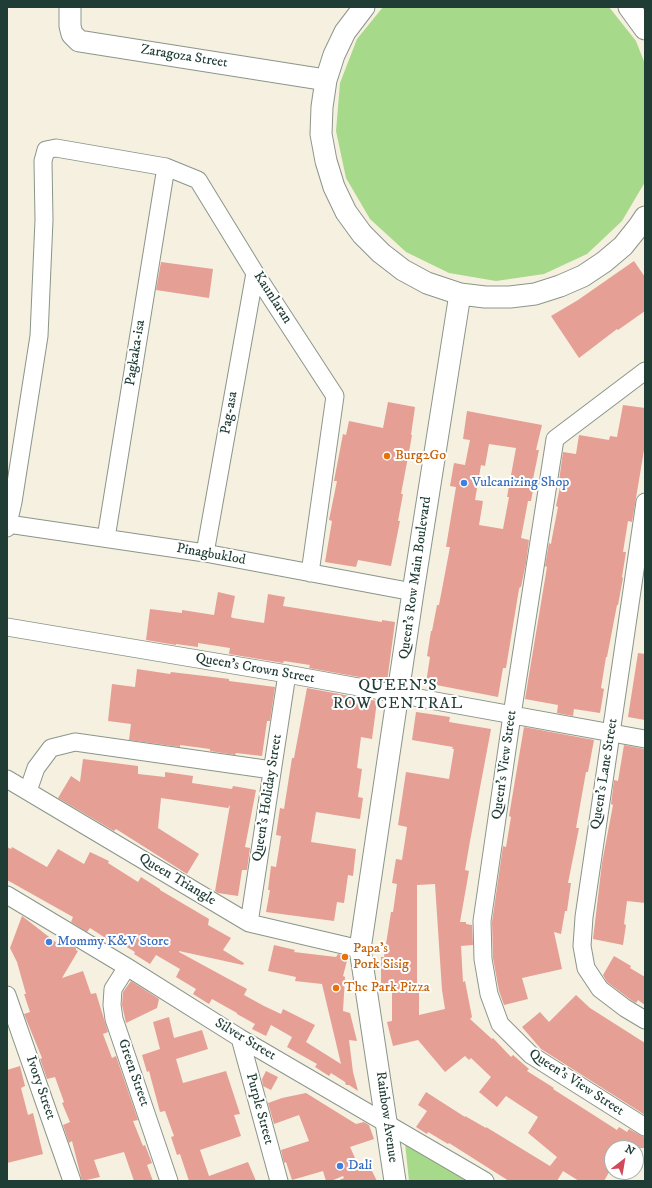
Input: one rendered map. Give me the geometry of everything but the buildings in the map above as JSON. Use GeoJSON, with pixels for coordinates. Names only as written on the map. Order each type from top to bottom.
{"type":"FeatureCollection","features":[{"type":"Feature","properties":{"kind":"street","name":"Zaragoza Street"},"geometry":{"type":"LineString","coordinates":[[70,7],[70,26],[72,34],[79,41],[326,80]]}},
{"type":"Feature","properties":{"kind":"street"},"geometry":{"type":"LineString","coordinates":[[364,7],[345,32],[334,55],[326,80],[322,107],[321,134],[326,161],[334,187],[346,212],[362,234],[381,254],[403,270],[427,283],[460,294],[485,297],[510,297],[535,294],[560,286],[582,276],[604,262],[622,246],[645,217]]}},
{"type":"Feature","properties":{"kind":"street"},"geometry":{"type":"LineString","coordinates":[[628,7],[645,29]]}},
{"type":"Feature","properties":{"kind":"street","name":"Kaunlaran"},"geometry":{"type":"LineString","coordinates":[[8,526],[39,336],[44,220],[43,161],[46,150],[56,148],[166,167],[198,180],[255,273],[335,396],[310,574]]}},
{"type":"Feature","properties":{"kind":"street","name":"Pagkaka-isa"},"geometry":{"type":"LineString","coordinates":[[106,538],[166,167]]}},
{"type":"Feature","properties":{"kind":"street","name":"Pag-asa"},"geometry":{"type":"LineString","coordinates":[[205,553],[255,273]]}},
{"type":"Feature","properties":{"kind":"street","name":"Queen's Row Main Boulevard"},"geometry":{"type":"LineString","coordinates":[[376,1052],[360,949],[413,592],[460,294]]}},
{"type":"Feature","properties":{"kind":"street","name":"Queen's View Street"},"geometry":{"type":"LineString","coordinates":[[645,371],[555,439],[482,921],[483,959],[489,994],[500,1024],[531,1055],[645,1127]]}},
{"type":"Feature","properties":{"kind":"street","name":"Queen's Lane Street"},"geometry":{"type":"LineString","coordinates":[[645,502],[584,917],[582,946],[586,968],[600,989],[625,1008],[645,1020]]}},
{"type":"Feature","properties":{"kind":"street","name":"Pinagbuklod"},"geometry":{"type":"LineString","coordinates":[[8,526],[106,538],[205,553],[310,574],[413,592]]}},
{"type":"Feature","properties":{"kind":"street","name":"Queen's Crown Street"},"geometry":{"type":"LineString","coordinates":[[7,627],[288,674],[645,739]]}},
{"type":"Feature","properties":{"kind":"street","name":"Queen's Holiday Street"},"geometry":{"type":"LineString","coordinates":[[249,923],[288,674]]}},
{"type":"Feature","properties":{"kind":"street"},"geometry":{"type":"LineString","coordinates":[[28,791],[36,768],[52,748],[75,742],[272,770]]}},
{"type":"Feature","properties":{"kind":"street","name":"Queen Triangle"},"geometry":{"type":"LineString","coordinates":[[7,779],[249,923],[360,949]]}},
{"type":"Feature","properties":{"kind":"street","name":"Silver Street"},"geometry":{"type":"LineString","coordinates":[[7,895],[127,967],[240,1038],[485,1181]]}},
{"type":"Feature","properties":{"kind":"street","name":"Green Street"},"geometry":{"type":"LineString","coordinates":[[127,967],[114,989],[112,1005],[114,1019],[169,1181]]}},
{"type":"Feature","properties":{"kind":"street","name":"Ivory Street"},"geometry":{"type":"LineString","coordinates":[[7,995],[72,1181]]}},
{"type":"Feature","properties":{"kind":"street","name":"Purple Street"},"geometry":{"type":"LineString","coordinates":[[240,1038],[279,1181]]}},
{"type":"Feature","properties":{"kind":"street","name":"Rainbow Avenue"},"geometry":{"type":"LineString","coordinates":[[376,1052],[396,1181]]}},
{"type":"Feature","properties":{"kind":"green space"},"geometry":{"type":"Polygon","coordinates":[[[383,7],[609,7],[636,41],[645,64],[645,182],[622,221],[587,254],[544,274],[496,281],[449,273],[406,252],[370,219],[346,178],[336,131],[340,83],[357,39],[383,7]]]}},
{"type":"Feature","properties":{"kind":"green space"},"geometry":{"type":"Polygon","coordinates":[[[405,1143],[472,1181],[409,1181],[405,1143]]]}},
{"type":"Feature","properties":{"kind":"place","name":"Burg2Go"},"geometry":{"type":"Point","coordinates":[387,456]}},
{"type":"Feature","properties":{"kind":"place","name":"Vulcanizing Shop"},"geometry":{"type":"Point","coordinates":[464,483]}},
{"type":"Feature","properties":{"kind":"place","name":"Mommy K&V Store"},"geometry":{"type":"Point","coordinates":[49,942]}},
{"type":"Feature","properties":{"kind":"place","name":"Papa's Pork Sisig"},"geometry":{"type":"Point","coordinates":[345,957]}},
{"type":"Feature","properties":{"kind":"place","name":"The Park Pizza"},"geometry":{"type":"Point","coordinates":[336,988]}},
{"type":"Feature","properties":{"kind":"place","name":"Dali"},"geometry":{"type":"Point","coordinates":[340,1166]}},
{"type":"Feature","properties":{"kind":"district","name":"QUEEN'S ROW CENTRAL"},"geometry":{"type":"Point","coordinates":[398,696]}}]}
